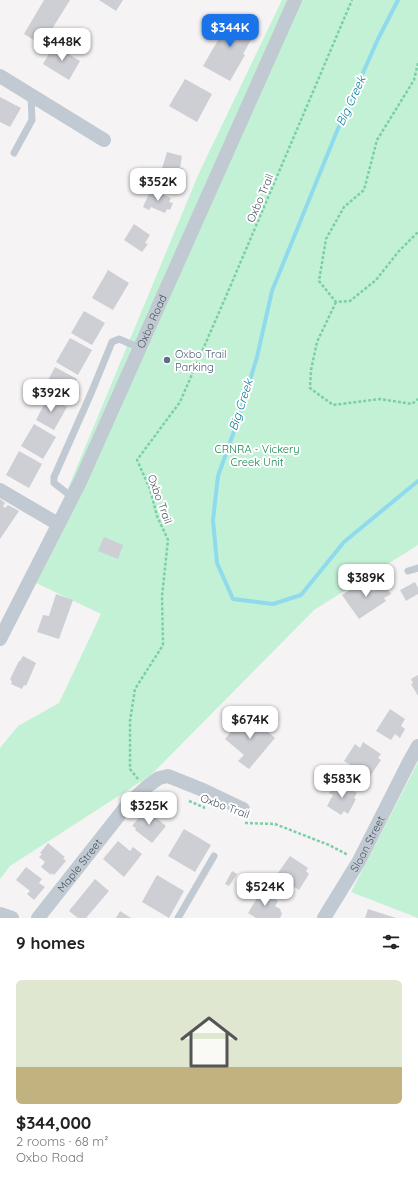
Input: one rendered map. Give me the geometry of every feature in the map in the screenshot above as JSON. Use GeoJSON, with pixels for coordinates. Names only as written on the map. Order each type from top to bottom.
{"type":"FeatureCollection","features":[{"type":"Feature","properties":{"kind":"street","name":"Oxbo Road"},"geometry":{"type":"LineString","coordinates":[[0,638],[72,497],[295,0]]}},
{"type":"Feature","properties":{"kind":"street"},"geometry":{"type":"LineString","coordinates":[[0,76],[104,140]]}},
{"type":"Feature","properties":{"kind":"street"},"geometry":{"type":"LineString","coordinates":[[0,490],[58,524]]}},
{"type":"Feature","properties":{"kind":"street","name":"Sloan Street"},"geometry":{"type":"LineString","coordinates":[[324,918],[359,861],[418,746]]}},
{"type":"Feature","properties":{"kind":"street","name":"Maple Street"},"geometry":{"type":"LineString","coordinates":[[38,918],[128,804],[147,786],[159,778],[168,776],[202,790],[242,815]]}},
{"type":"Feature","properties":{"kind":"street"},"geometry":{"type":"LineString","coordinates":[[0,914],[12,918]]}},
{"type":"Feature","properties":{"kind":"lane"},"geometry":{"type":"LineString","coordinates":[[14,153],[32,120],[31,96]]}},
{"type":"Feature","properties":{"kind":"lane"},"geometry":{"type":"LineString","coordinates":[[72,497],[54,483],[54,477],[112,342],[119,339],[140,348]]}},
{"type":"Feature","properties":{"kind":"lane"},"geometry":{"type":"LineString","coordinates":[[408,571],[418,568]]}},
{"type":"Feature","properties":{"kind":"lane"},"geometry":{"type":"LineString","coordinates":[[178,918],[214,856]]}},
{"type":"Feature","properties":{"kind":"path","name":"Oxbo Trail"},"geometry":{"type":"LineString","coordinates":[[147,786],[137,778],[130,769],[130,721],[135,689],[163,645],[162,596],[168,540],[156,516],[150,489],[137,460],[180,402],[352,0]]}},
{"type":"Feature","properties":{"kind":"path"},"geometry":{"type":"LineString","coordinates":[[336,302],[319,281],[326,239],[344,207],[364,190],[377,140],[414,80],[418,63]]}},
{"type":"Feature","properties":{"kind":"path"},"geometry":{"type":"LineString","coordinates":[[336,302],[350,301],[376,280],[399,251],[418,232]]}},
{"type":"Feature","properties":{"kind":"path"},"geometry":{"type":"LineString","coordinates":[[336,302],[316,342],[311,370],[310,388],[333,405],[380,399],[412,404],[418,399]]}},
{"type":"Feature","properties":{"kind":"path","name":"Oxbo Trail"},"geometry":{"type":"LineString","coordinates":[[183,798],[207,809]]}},
{"type":"Feature","properties":{"kind":"path","name":"Oxbo Trail"},"geometry":{"type":"LineString","coordinates":[[242,815],[246,824],[275,824],[329,846],[359,861]]}},
{"type":"Feature","properties":{"kind":"green space","name":"CRNRA - Vickery Creek Unit"},"geometry":{"type":"Polygon","coordinates":[[[282,0],[418,0],[418,545],[314,610],[151,775],[10,866],[0,879],[0,748],[18,726],[59,703],[101,614],[30,580],[199,173],[282,0]]]}},
{"type":"Feature","properties":{"kind":"green space"},"geometry":{"type":"Polygon","coordinates":[[[418,762],[418,918],[351,892],[418,762]]]}},
{"type":"Feature","properties":{"kind":"building"},"geometry":{"type":"Polygon","coordinates":[[[44,0],[70,0],[42,45],[24,34],[44,0]]]}},
{"type":"Feature","properties":{"kind":"building"},"geometry":{"type":"Polygon","coordinates":[[[99,0],[123,0],[116,11],[99,0]]]}},
{"type":"Feature","properties":{"kind":"building"},"geometry":{"type":"Polygon","coordinates":[[[230,14],[257,29],[243,54],[245,55],[230,81],[203,66],[218,40],[216,39],[230,14]]]}},
{"type":"Feature","properties":{"kind":"building"},"geometry":{"type":"Polygon","coordinates":[[[54,45],[65,52],[68,47],[73,50],[70,55],[80,61],[69,80],[43,64],[54,45]]]}},
{"type":"Feature","properties":{"kind":"building"},"geometry":{"type":"Polygon","coordinates":[[[185,79],[212,94],[197,122],[169,106],[185,79]]]}},
{"type":"Feature","properties":{"kind":"building"},"geometry":{"type":"Polygon","coordinates":[[[0,97],[21,108],[10,127],[0,122],[0,97]]]}},
{"type":"Feature","properties":{"kind":"building"},"geometry":{"type":"Polygon","coordinates":[[[167,152],[182,156],[180,168],[183,168],[181,176],[177,175],[176,179],[160,175],[167,152]]]}},
{"type":"Feature","properties":{"kind":"building"},"geometry":{"type":"Polygon","coordinates":[[[151,189],[171,198],[169,202],[173,203],[170,210],[167,209],[165,213],[151,207],[149,210],[143,207],[151,189]]]}},
{"type":"Feature","properties":{"kind":"building"},"geometry":{"type":"Polygon","coordinates":[[[134,224],[150,235],[145,243],[148,244],[142,252],[124,240],[134,224]]]}},
{"type":"Feature","properties":{"kind":"building"},"geometry":{"type":"Polygon","coordinates":[[[108,270],[129,283],[113,310],[92,298],[108,270]]]}},
{"type":"Feature","properties":{"kind":"building"},"geometry":{"type":"Polygon","coordinates":[[[84,311],[105,323],[92,345],[71,333],[84,311]]]}},
{"type":"Feature","properties":{"kind":"building"},"geometry":{"type":"Polygon","coordinates":[[[70,338],[92,350],[78,375],[56,362],[70,338]]]}},
{"type":"Feature","properties":{"kind":"building"},"geometry":{"type":"Polygon","coordinates":[[[55,367],[77,379],[65,402],[43,390],[55,367]]]}},
{"type":"Feature","properties":{"kind":"building"},"geometry":{"type":"Polygon","coordinates":[[[48,397],[67,407],[54,430],[36,420],[48,397]]]}},
{"type":"Feature","properties":{"kind":"building"},"geometry":{"type":"Polygon","coordinates":[[[34,424],[56,437],[43,459],[21,446],[34,424]]]}},
{"type":"Feature","properties":{"kind":"building"},"geometry":{"type":"Polygon","coordinates":[[[19,451],[42,464],[29,488],[6,475],[19,451]]]}},
{"type":"Feature","properties":{"kind":"building"},"geometry":{"type":"Polygon","coordinates":[[[0,499],[5,503],[3,506],[5,508],[8,505],[19,511],[0,539],[0,499]]]}},
{"type":"Feature","properties":{"kind":"building"},"geometry":{"type":"Polygon","coordinates":[[[104,537],[123,545],[118,559],[98,551],[104,537]]]}},
{"type":"Feature","properties":{"kind":"building"},"geometry":{"type":"Polygon","coordinates":[[[366,580],[373,591],[384,584],[391,594],[384,598],[386,601],[359,619],[342,595],[366,580]]]}},
{"type":"Feature","properties":{"kind":"building"},"geometry":{"type":"Polygon","coordinates":[[[415,582],[418,588],[418,594],[406,601],[400,590],[415,582]]]}},
{"type":"Feature","properties":{"kind":"building"},"geometry":{"type":"Polygon","coordinates":[[[56,594],[73,600],[59,639],[37,632],[43,615],[49,616],[56,594]]]}},
{"type":"Feature","properties":{"kind":"building"},"geometry":{"type":"Polygon","coordinates":[[[23,656],[36,663],[26,686],[24,685],[22,689],[11,684],[12,682],[10,679],[23,656]]]}},
{"type":"Feature","properties":{"kind":"building"},"geometry":{"type":"Polygon","coordinates":[[[418,675],[418,696],[411,684],[413,683],[411,679],[418,675]]]}},
{"type":"Feature","properties":{"kind":"building"},"geometry":{"type":"Polygon","coordinates":[[[390,709],[405,719],[401,726],[405,729],[400,738],[395,734],[391,740],[376,731],[390,709]]]}},
{"type":"Feature","properties":{"kind":"building"},"geometry":{"type":"Polygon","coordinates":[[[245,716],[255,725],[260,719],[268,726],[267,731],[275,738],[249,769],[238,761],[244,755],[225,739],[245,716]]]}},
{"type":"Feature","properties":{"kind":"building"},"geometry":{"type":"Polygon","coordinates":[[[363,742],[381,754],[378,758],[381,760],[366,782],[353,773],[356,768],[344,761],[355,744],[360,748],[363,742]]]}},
{"type":"Feature","properties":{"kind":"building"},"geometry":{"type":"Polygon","coordinates":[[[335,783],[339,786],[341,783],[357,793],[354,798],[356,799],[348,814],[344,811],[341,815],[327,806],[333,795],[329,793],[335,783]]]}},
{"type":"Feature","properties":{"kind":"building"},"geometry":{"type":"Polygon","coordinates":[[[147,808],[149,813],[166,826],[152,843],[132,826],[147,808]]]}},
{"type":"Feature","properties":{"kind":"building"},"geometry":{"type":"Polygon","coordinates":[[[184,829],[211,845],[195,872],[168,856],[184,829]]]}},
{"type":"Feature","properties":{"kind":"building"},"geometry":{"type":"Polygon","coordinates":[[[118,841],[130,851],[133,847],[142,854],[124,877],[103,859],[118,841]]]}},
{"type":"Feature","properties":{"kind":"building"},"geometry":{"type":"Polygon","coordinates":[[[48,843],[65,857],[63,858],[66,861],[54,875],[52,873],[51,875],[41,867],[45,862],[39,857],[42,854],[40,853],[48,843]]]}},
{"type":"Feature","properties":{"kind":"building"},"geometry":{"type":"Polygon","coordinates":[[[290,856],[308,868],[306,871],[309,874],[299,890],[295,887],[293,889],[275,877],[290,856]]]}},
{"type":"Feature","properties":{"kind":"building"},"geometry":{"type":"Polygon","coordinates":[[[26,867],[42,879],[39,883],[45,887],[34,900],[27,894],[30,891],[16,880],[26,867]]]}},
{"type":"Feature","properties":{"kind":"building"},"geometry":{"type":"Polygon","coordinates":[[[232,871],[237,874],[229,886],[225,884],[232,871]]]}},
{"type":"Feature","properties":{"kind":"building"},"geometry":{"type":"Polygon","coordinates":[[[157,875],[184,891],[169,918],[142,902],[157,875]]]}},
{"type":"Feature","properties":{"kind":"building"},"geometry":{"type":"Polygon","coordinates":[[[95,879],[109,891],[86,918],[78,918],[69,911],[95,879]]]}},
{"type":"Feature","properties":{"kind":"building"},"geometry":{"type":"Polygon","coordinates":[[[262,890],[278,901],[275,906],[280,909],[282,914],[280,918],[256,918],[248,913],[262,890]]]}},
{"type":"Feature","properties":{"kind":"building"},"geometry":{"type":"Polygon","coordinates":[[[368,909],[396,918],[365,918],[368,909]]]}},
{"type":"Feature","properties":{"kind":"building"},"geometry":{"type":"Polygon","coordinates":[[[120,911],[131,918],[116,918],[120,911]]]}},
{"type":"Feature","properties":{"kind":"waterway","name":"Big Creek"},"geometry":{"type":"LineString","coordinates":[[398,0],[378,39],[337,131],[272,291],[257,357],[237,423],[218,476],[213,520],[217,563],[233,599],[273,604],[301,595],[344,542],[418,481]]}},
{"type":"Feature","properties":{"kind":"place","name":"Oxbo Trail Parking"},"geometry":{"type":"Point","coordinates":[167,360]}}]}
